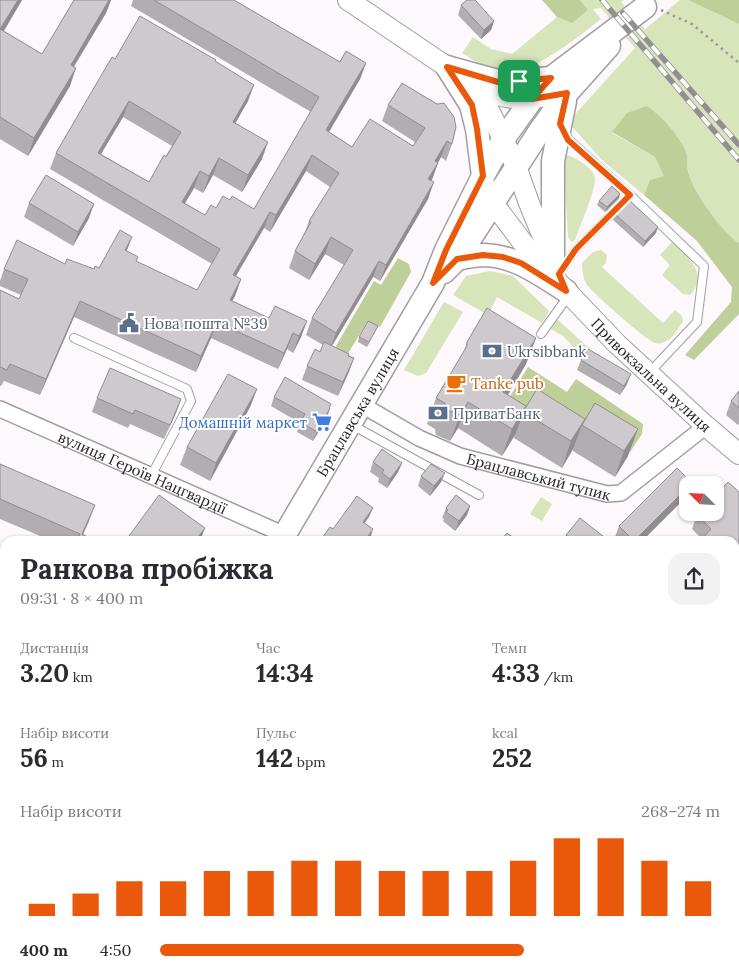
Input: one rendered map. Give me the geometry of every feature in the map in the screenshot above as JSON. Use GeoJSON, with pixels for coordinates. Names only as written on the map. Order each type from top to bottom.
{"type":"FeatureCollection","features":[{"type":"Feature","properties":{"kind":"main road"},"geometry":{"type":"LineString","coordinates":[[447,67],[498,82],[519,81],[559,85],[649,4]]}},
{"type":"Feature","properties":{"kind":"main road"},"geometry":{"type":"LineString","coordinates":[[447,67],[472,105],[483,176]]}},
{"type":"Feature","properties":{"kind":"main road"},"geometry":{"type":"LineString","coordinates":[[457,259],[483,255],[503,257],[562,280],[553,161],[560,124],[559,85]]}},
{"type":"Feature","properties":{"kind":"main road","name":"Брацлавська вулиця"},"geometry":{"type":"LineString","coordinates":[[284,536],[433,283],[446,250],[504,138],[532,99],[559,85]]}},
{"type":"Feature","properties":{"kind":"main road","name":"Брацлавська вулиця"},"geometry":{"type":"LineString","coordinates":[[433,283],[457,259],[493,203],[516,166],[559,85]]}},
{"type":"Feature","properties":{"kind":"street","name":"Привокзальна вулиця"},"geometry":{"type":"LineString","coordinates":[[348,0],[447,67],[486,104],[504,138],[562,280]]}},
{"type":"Feature","properties":{"kind":"street"},"geometry":{"type":"LineString","coordinates":[[447,67],[494,94],[511,98],[532,99]]}},
{"type":"Feature","properties":{"kind":"street","name":"Привокзальна вулиця"},"geometry":{"type":"LineString","coordinates":[[483,176],[493,203],[532,255],[562,280],[617,344],[739,454]]}},
{"type":"Feature","properties":{"kind":"street","name":"Брацлавський тупик"},"geometry":{"type":"LineString","coordinates":[[362,405],[419,438],[460,456],[608,494],[621,493],[706,426]]}},
{"type":"Feature","properties":{"kind":"street","name":"вулиця Героїв Нацгвардії"},"geometry":{"type":"LineString","coordinates":[[0,409],[151,476],[279,536]]}},
{"type":"Feature","properties":{"kind":"lane"},"geometry":{"type":"LineString","coordinates":[[560,124],[568,140],[630,195],[704,266],[697,322],[648,373]]}},
{"type":"Feature","properties":{"kind":"lane"},"geometry":{"type":"LineString","coordinates":[[541,334],[576,249],[630,195]]}},
{"type":"Feature","properties":{"kind":"lane"},"geometry":{"type":"LineString","coordinates":[[74,338],[187,389],[190,401],[151,476]]}},
{"type":"Feature","properties":{"kind":"lane"},"geometry":{"type":"LineString","coordinates":[[351,424],[479,495]]}},
{"type":"Feature","properties":{"kind":"path"},"geometry":{"type":"LineString","coordinates":[[649,4],[692,24],[739,63]]}},
{"type":"Feature","properties":{"kind":"green space"},"geometry":{"type":"Polygon","coordinates":[[[542,0],[580,0],[588,10],[572,23],[557,17],[542,0]]]}},
{"type":"Feature","properties":{"kind":"green space"},"geometry":{"type":"Polygon","coordinates":[[[580,0],[624,0],[621,2],[645,29],[680,0],[688,0],[739,24],[739,243],[717,222],[697,192],[688,172],[686,152],[668,125],[653,110],[647,106],[612,133],[655,157],[665,176],[650,180],[644,195],[601,159],[568,122],[635,48],[601,8],[593,9],[601,19],[581,35],[541,61],[515,72],[498,72],[462,53],[473,37],[491,49],[512,54],[557,17],[572,22],[588,10],[580,0]]]}},
{"type":"Feature","properties":{"kind":"green space"},"geometry":{"type":"Polygon","coordinates":[[[688,0],[739,0],[739,24],[688,0]]]}},
{"type":"Feature","properties":{"kind":"green space"},"geometry":{"type":"Polygon","coordinates":[[[647,106],[668,125],[677,137],[685,149],[688,172],[697,192],[717,222],[739,243],[739,314],[694,360],[685,355],[731,302],[732,287],[697,241],[644,195],[650,180],[664,176],[655,157],[612,132],[627,113],[647,106]]]}},
{"type":"Feature","properties":{"kind":"green space"},"geometry":{"type":"Polygon","coordinates":[[[568,155],[588,167],[595,177],[584,218],[575,240],[571,242],[568,237],[564,165],[565,156],[568,155]]]}},
{"type":"Feature","properties":{"kind":"green space"},"geometry":{"type":"Polygon","coordinates":[[[672,242],[690,259],[697,273],[696,287],[690,295],[683,294],[662,275],[670,265],[660,255],[672,242]]]}},
{"type":"Feature","properties":{"kind":"green space"},"geometry":{"type":"Polygon","coordinates":[[[601,250],[607,255],[606,263],[602,267],[663,323],[675,310],[682,316],[683,321],[668,340],[655,343],[650,340],[620,316],[587,285],[582,263],[593,252],[601,250]]]}},
{"type":"Feature","properties":{"kind":"green space"},"geometry":{"type":"Polygon","coordinates":[[[398,258],[409,264],[411,272],[380,327],[367,322],[346,357],[333,351],[374,281],[381,285],[398,258]]]}},
{"type":"Feature","properties":{"kind":"green space"},"geometry":{"type":"Polygon","coordinates":[[[490,271],[513,276],[549,311],[542,323],[497,297],[488,315],[453,295],[466,276],[490,271]]]}},
{"type":"Feature","properties":{"kind":"green space"},"geometry":{"type":"Polygon","coordinates":[[[444,302],[463,312],[426,373],[418,376],[404,370],[444,302]]]}},
{"type":"Feature","properties":{"kind":"green space"},"geometry":{"type":"Polygon","coordinates":[[[557,319],[591,350],[586,356],[582,356],[564,337],[551,329],[557,319]]]}},
{"type":"Feature","properties":{"kind":"green space"},"geometry":{"type":"Polygon","coordinates":[[[528,367],[567,392],[576,379],[643,424],[642,434],[630,452],[585,423],[501,411],[528,367]]]}},
{"type":"Feature","properties":{"kind":"green space"},"geometry":{"type":"Polygon","coordinates":[[[541,497],[552,504],[542,521],[530,514],[541,497]]]}},
{"type":"Feature","properties":{"kind":"building"},"geometry":{"type":"Polygon","coordinates":[[[0,0],[18,0],[0,29],[0,0]]]}},
{"type":"Feature","properties":{"kind":"building"},"geometry":{"type":"Polygon","coordinates":[[[74,0],[109,0],[71,65],[76,68],[34,138],[0,117],[0,29],[42,54],[74,0]]]}},
{"type":"Feature","properties":{"kind":"building"},"geometry":{"type":"Polygon","coordinates":[[[154,0],[234,0],[340,62],[346,51],[366,63],[326,130],[352,147],[370,119],[413,146],[425,128],[388,105],[402,83],[437,104],[444,103],[454,117],[456,127],[452,144],[447,141],[435,161],[438,163],[428,179],[434,182],[386,265],[379,261],[336,333],[312,318],[353,250],[331,237],[315,264],[295,251],[311,222],[309,221],[339,173],[312,155],[276,215],[270,212],[233,275],[241,279],[230,300],[269,318],[275,306],[307,321],[299,336],[293,333],[284,353],[217,322],[201,356],[80,301],[46,379],[10,364],[7,370],[0,367],[0,290],[19,299],[28,279],[4,269],[17,240],[65,264],[67,259],[94,269],[95,266],[99,268],[120,230],[132,237],[125,250],[138,257],[136,261],[197,290],[220,249],[56,153],[112,57],[115,59],[140,16],[216,60],[254,85],[233,122],[268,142],[248,175],[219,158],[209,176],[200,171],[182,202],[205,215],[211,205],[216,208],[223,196],[230,200],[232,196],[254,209],[319,97],[154,0]],[[129,101],[98,153],[149,182],[164,155],[166,157],[181,132],[129,101]]]}},
{"type":"Feature","properties":{"kind":"building"},"geometry":{"type":"Polygon","coordinates":[[[467,0],[475,0],[494,21],[484,30],[461,5],[467,0]]]}},
{"type":"Feature","properties":{"kind":"building"},"geometry":{"type":"Polygon","coordinates":[[[46,175],[94,204],[78,232],[29,203],[46,175]]]}},
{"type":"Feature","properties":{"kind":"building"},"geometry":{"type":"Polygon","coordinates":[[[612,186],[620,194],[607,207],[599,201],[612,186]]]}},
{"type":"Feature","properties":{"kind":"building"},"geometry":{"type":"Polygon","coordinates":[[[629,200],[658,227],[645,241],[615,214],[629,200]]]}},
{"type":"Feature","properties":{"kind":"building"},"geometry":{"type":"Polygon","coordinates":[[[487,308],[536,338],[503,392],[526,406],[512,429],[468,402],[460,415],[445,409],[445,403],[436,398],[487,308]]]}},
{"type":"Feature","properties":{"kind":"building"},"geometry":{"type":"Polygon","coordinates":[[[368,321],[378,326],[369,342],[359,337],[368,321]]]}},
{"type":"Feature","properties":{"kind":"building"},"geometry":{"type":"Polygon","coordinates":[[[324,342],[354,358],[343,382],[307,366],[315,349],[320,352],[324,342]]]}},
{"type":"Feature","properties":{"kind":"building"},"geometry":{"type":"Polygon","coordinates":[[[588,349],[631,374],[624,386],[581,360],[588,349]]]}},
{"type":"Feature","properties":{"kind":"building"},"geometry":{"type":"Polygon","coordinates":[[[110,368],[181,399],[170,425],[135,410],[133,414],[97,398],[110,368]]]}},
{"type":"Feature","properties":{"kind":"building"},"geometry":{"type":"Polygon","coordinates":[[[228,374],[257,389],[216,463],[187,447],[228,374]]]}},
{"type":"Feature","properties":{"kind":"building"},"geometry":{"type":"Polygon","coordinates":[[[285,377],[331,404],[317,432],[300,422],[305,414],[274,397],[285,377]]]}},
{"type":"Feature","properties":{"kind":"building"},"geometry":{"type":"Polygon","coordinates":[[[537,389],[585,419],[571,441],[523,412],[537,389]]]}},
{"type":"Feature","properties":{"kind":"building"},"geometry":{"type":"Polygon","coordinates":[[[739,391],[739,408],[731,401],[739,391]]]}},
{"type":"Feature","properties":{"kind":"building"},"geometry":{"type":"Polygon","coordinates":[[[595,403],[638,429],[624,451],[582,425],[595,403]]]}},
{"type":"Feature","properties":{"kind":"building"},"geometry":{"type":"Polygon","coordinates":[[[382,449],[402,463],[390,479],[382,473],[384,470],[373,462],[382,449]]]}},
{"type":"Feature","properties":{"kind":"building"},"geometry":{"type":"Polygon","coordinates":[[[0,464],[95,505],[82,534],[85,536],[79,536],[80,534],[0,499],[0,464]]]}},
{"type":"Feature","properties":{"kind":"building"},"geometry":{"type":"Polygon","coordinates":[[[431,464],[445,473],[434,486],[421,476],[431,464]]]}},
{"type":"Feature","properties":{"kind":"building"},"geometry":{"type":"Polygon","coordinates":[[[677,468],[685,476],[679,476],[679,496],[639,536],[629,536],[619,526],[677,468]]]}},
{"type":"Feature","properties":{"kind":"building"},"geometry":{"type":"Polygon","coordinates":[[[728,482],[739,492],[739,536],[705,536],[711,529],[703,521],[724,521],[724,486],[728,482]]]}},
{"type":"Feature","properties":{"kind":"building"},"geometry":{"type":"Polygon","coordinates":[[[159,495],[205,528],[199,536],[129,536],[159,495]]]}},
{"type":"Feature","properties":{"kind":"building"},"geometry":{"type":"Polygon","coordinates":[[[456,495],[470,506],[459,521],[446,512],[448,510],[446,508],[456,495]]]}},
{"type":"Feature","properties":{"kind":"building"},"geometry":{"type":"Polygon","coordinates":[[[357,496],[373,508],[363,522],[373,529],[368,536],[324,536],[330,527],[333,529],[357,496]]]}},
{"type":"Feature","properties":{"kind":"building"},"geometry":{"type":"Polygon","coordinates":[[[580,518],[603,536],[568,536],[566,535],[580,518]]]}},
{"type":"Feature","properties":{"kind":"railway"},"geometry":{"type":"LineString","coordinates":[[602,0],[739,160]]}},
{"type":"Feature","properties":{"kind":"railway"},"geometry":{"type":"LineString","coordinates":[[623,13],[739,145]]}},
{"type":"Feature","properties":{"kind":"place","name":"Нова пошта №39"},"geometry":{"type":"Point","coordinates":[129,323]}},
{"type":"Feature","properties":{"kind":"place","name":"Ukrsibbank"},"geometry":{"type":"Point","coordinates":[492,351]}},
{"type":"Feature","properties":{"kind":"place","name":"Tanke pub"},"geometry":{"type":"Point","coordinates":[456,383]}},
{"type":"Feature","properties":{"kind":"place","name":"ПриватБанк"},"geometry":{"type":"Point","coordinates":[438,413]}},
{"type":"Feature","properties":{"kind":"place","name":"Домашній маркет"},"geometry":{"type":"Point","coordinates":[322,422]}},
{"type":"Feature","properties":{"kind":"route"},"geometry":{"type":"LineString","coordinates":[[447,67],[498,82],[519,81],[551,78],[532,99],[567,93],[560,124],[568,140],[630,195],[576,249],[559,274],[566,291],[521,263],[503,257],[483,255],[457,259],[433,283],[446,250],[483,176],[481,151],[472,105],[447,67]]}}]}
